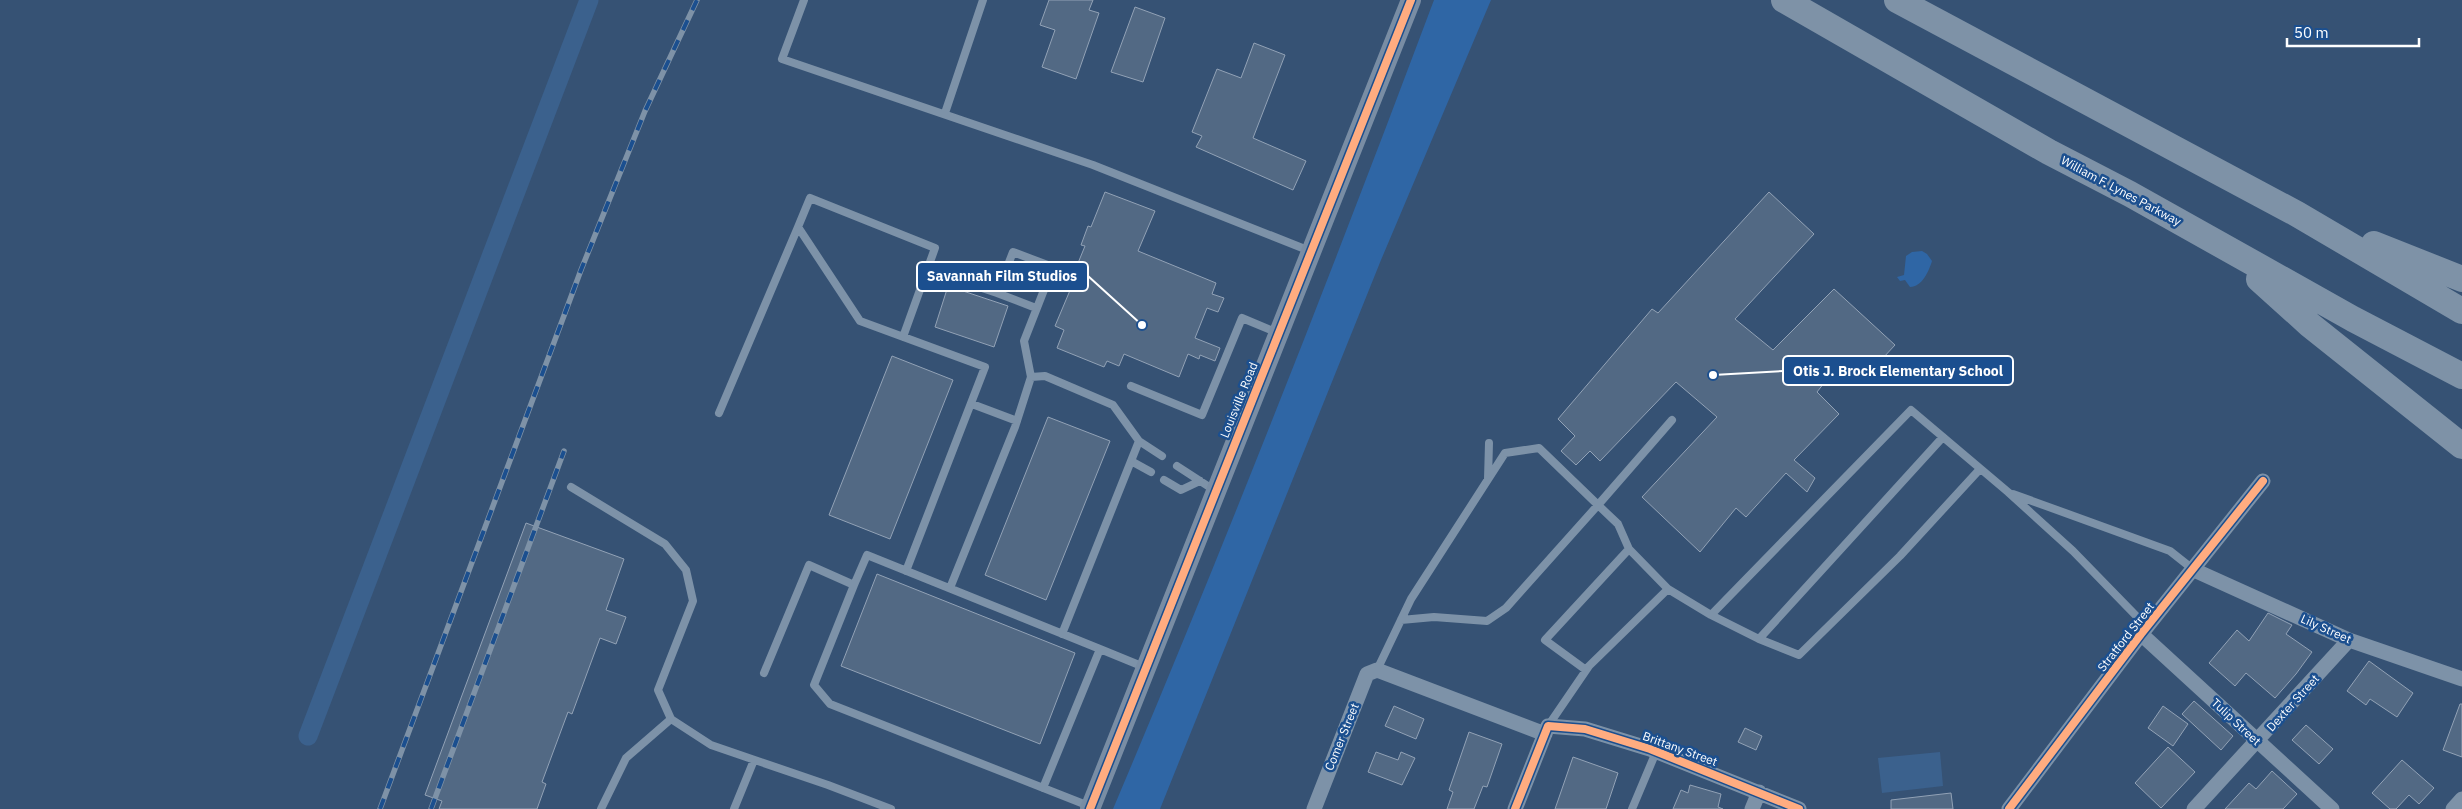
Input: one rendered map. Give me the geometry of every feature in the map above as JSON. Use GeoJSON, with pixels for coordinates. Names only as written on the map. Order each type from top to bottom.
{"type":"FeatureCollection","features":[{"type":"Feature","properties":{"kind":"highway","name":"William F. Lynes Parkway"},"geometry":{"type":"LineString","coordinates":[[1784,0],[2049,152],[2353,319],[2462,376]]}},
{"type":"Feature","properties":{"kind":"highway"},"geometry":{"type":"LineString","coordinates":[[1897,0],[2297,214],[2462,311]]}},
{"type":"Feature","properties":{"kind":"highway"},"geometry":{"type":"LineString","coordinates":[[2297,214],[2462,279]]}},
{"type":"Feature","properties":{"kind":"highway"},"geometry":{"type":"LineString","coordinates":[[2225,248],[2310,325],[2462,446]]}},
{"type":"Feature","properties":{"kind":"main road","name":"Louisville Road"},"geometry":{"type":"LineString","coordinates":[[1091,808],[1146,667],[1208,486],[1278,332],[1411,0]]}},
{"type":"Feature","properties":{"kind":"street","name":"Stratford Street"},"geometry":{"type":"LineString","coordinates":[[2010,809],[2144,631],[2264,481]]}},
{"type":"Feature","properties":{"kind":"street","name":"Lily Street"},"geometry":{"type":"LineString","coordinates":[[2194,570],[2349,640],[2462,679]]}},
{"type":"Feature","properties":{"kind":"street","name":"Tulip Street"},"geometry":{"type":"LineString","coordinates":[[2144,631],[2324,807]]}},
{"type":"Feature","properties":{"kind":"street","name":"Dexter Street"},"geometry":{"type":"LineString","coordinates":[[2194,809],[2349,640]]}},
{"type":"Feature","properties":{"kind":"street","name":"Brittany Street"},"geometry":{"type":"LineString","coordinates":[[1377,670],[1546,730],[1585,728],[1656,752],[1799,809]]}},
{"type":"Feature","properties":{"kind":"street","name":"Comer Street"},"geometry":{"type":"LineString","coordinates":[[1314,809],[1367,674],[1377,670]]}},
{"type":"Feature","properties":{"kind":"street"},"geometry":{"type":"LineString","coordinates":[[1515,809],[1546,730]]}},
{"type":"Feature","properties":{"kind":"street"},"geometry":{"type":"LineString","coordinates":[[1752,809],[1759,792]]}},
{"type":"Feature","properties":{"kind":"street"},"geometry":{"type":"LineString","coordinates":[[2453,809],[2462,799]]}},
{"type":"Feature","properties":{"kind":"lane"},"geometry":{"type":"LineString","coordinates":[[804,0],[782,59],[1093,165],[1310,251]]}},
{"type":"Feature","properties":{"kind":"lane"},"geometry":{"type":"LineString","coordinates":[[945,113],[983,0]]}},
{"type":"Feature","properties":{"kind":"lane"},"geometry":{"type":"LineString","coordinates":[[719,413],[810,198],[935,248],[903,337]]}},
{"type":"Feature","properties":{"kind":"lane"},"geometry":{"type":"LineString","coordinates":[[798,227],[860,321],[985,367],[906,571]]}},
{"type":"Feature","properties":{"kind":"lane"},"geometry":{"type":"LineString","coordinates":[[950,588],[1016,421],[1031,377],[1024,341],[1053,267],[1013,252],[996,293]]}},
{"type":"Feature","properties":{"kind":"lane"},"geometry":{"type":"LineString","coordinates":[[928,270],[1036,308]]}},
{"type":"Feature","properties":{"kind":"lane"},"geometry":{"type":"LineString","coordinates":[[1131,386],[1202,415],[1242,318],[1278,332]]}},
{"type":"Feature","properties":{"kind":"lane"},"geometry":{"type":"LineString","coordinates":[[1031,377],[1045,376],[1113,405],[1139,441],[1162,456]]}},
{"type":"Feature","properties":{"kind":"lane"},"geometry":{"type":"LineString","coordinates":[[972,404],[1016,421]]}},
{"type":"Feature","properties":{"kind":"lane"},"geometry":{"type":"LineString","coordinates":[[1711,616],[1911,410],[2008,492],[2073,551],[2144,631]]}},
{"type":"Feature","properties":{"kind":"lane"},"geometry":{"type":"LineString","coordinates":[[1401,620],[1434,617],[1487,622],[1506,608],[1672,420]]}},
{"type":"Feature","properties":{"kind":"lane"},"geometry":{"type":"LineString","coordinates":[[1759,639],[1943,437]]}},
{"type":"Feature","properties":{"kind":"lane"},"geometry":{"type":"LineString","coordinates":[[1062,634],[1139,441]]}},
{"type":"Feature","properties":{"kind":"lane"},"geometry":{"type":"LineString","coordinates":[[1488,443],[1488,480]]}},
{"type":"Feature","properties":{"kind":"lane"},"geometry":{"type":"LineString","coordinates":[[1377,670],[1411,599],[1505,453],[1539,448],[1618,524],[1628,549],[1668,589],[1711,616],[1759,639],[1799,655],[1900,556],[1980,469]]}},
{"type":"Feature","properties":{"kind":"lane"},"geometry":{"type":"LineString","coordinates":[[1131,460],[1151,472]]}},
{"type":"Feature","properties":{"kind":"lane"},"geometry":{"type":"LineString","coordinates":[[1177,466],[1208,486]]}},
{"type":"Feature","properties":{"kind":"lane"},"geometry":{"type":"LineString","coordinates":[[1164,480],[1181,490],[1208,486]]}},
{"type":"Feature","properties":{"kind":"lane"},"geometry":{"type":"LineString","coordinates":[[571,487],[665,544],[686,570],[693,601],[658,690],[670,719],[711,746],[891,809]]}},
{"type":"Feature","properties":{"kind":"lane"},"geometry":{"type":"LineString","coordinates":[[2008,492],[2170,551],[2194,570]]}},
{"type":"Feature","properties":{"kind":"lane"},"geometry":{"type":"LineString","coordinates":[[1586,670],[1546,640],[1628,549]]}},
{"type":"Feature","properties":{"kind":"lane"},"geometry":{"type":"LineString","coordinates":[[1091,808],[830,704],[814,685],[867,555],[1146,667]]}},
{"type":"Feature","properties":{"kind":"lane"},"geometry":{"type":"LineString","coordinates":[[764,673],[809,565],[854,585]]}},
{"type":"Feature","properties":{"kind":"lane"},"geometry":{"type":"LineString","coordinates":[[1546,730],[1586,670],[1668,589]]}},
{"type":"Feature","properties":{"kind":"lane"},"geometry":{"type":"LineString","coordinates":[[1043,788],[1100,649]]}},
{"type":"Feature","properties":{"kind":"lane"},"geometry":{"type":"LineString","coordinates":[[601,809],[626,758],[670,719]]}},
{"type":"Feature","properties":{"kind":"lane"},"geometry":{"type":"LineString","coordinates":[[1632,809],[1656,752]]}},
{"type":"Feature","properties":{"kind":"lane"},"geometry":{"type":"LineString","coordinates":[[734,809],[754,760]]}},
{"type":"Feature","properties":{"kind":"shaded area"},"geometry":{"type":"Polygon","coordinates":[[[1434,0],[1491,0],[1381,260],[1160,809],[1113,809],[1278,406],[1434,0]]]}},
{"type":"Feature","properties":{"kind":"shaded area"},"geometry":{"type":"Polygon","coordinates":[[[1922,251],[1932,261],[1931,265],[1921,281],[1910,287],[1905,280],[1900,281],[1897,277],[1904,275],[1906,256],[1912,252],[1922,251]]]}},
{"type":"Feature","properties":{"kind":"shaded area"},"geometry":{"type":"Polygon","coordinates":[[[1940,752],[1943,786],[1882,793],[1878,758],[1940,752]]]}},
{"type":"Feature","properties":{"kind":"building"},"geometry":{"type":"Polygon","coordinates":[[[1049,0],[1093,0],[1089,10],[1099,13],[1076,79],[1042,67],[1055,30],[1040,25],[1049,0]]]}},
{"type":"Feature","properties":{"kind":"building"},"geometry":{"type":"Polygon","coordinates":[[[1135,7],[1165,18],[1143,82],[1111,72],[1135,7]]]}},
{"type":"Feature","properties":{"kind":"building"},"geometry":{"type":"Polygon","coordinates":[[[1254,43],[1285,55],[1253,138],[1306,161],[1293,190],[1196,147],[1202,136],[1192,132],[1217,69],[1241,78],[1254,43]]]}},
{"type":"Feature","properties":{"kind":"building"},"geometry":{"type":"Polygon","coordinates":[[[1105,192],[1155,211],[1138,251],[1216,283],[1212,294],[1224,298],[1218,312],[1207,308],[1195,338],[1220,348],[1215,361],[1200,355],[1199,359],[1188,354],[1179,377],[1124,354],[1119,366],[1107,361],[1104,367],[1057,348],[1064,330],[1055,326],[1079,269],[1076,268],[1085,246],[1081,245],[1088,226],[1091,227],[1105,192]]]}},
{"type":"Feature","properties":{"kind":"building"},"geometry":{"type":"Polygon","coordinates":[[[1769,192],[1814,234],[1735,319],[1773,350],[1834,289],[1895,345],[1858,385],[1835,369],[1817,392],[1839,414],[1794,460],[1815,478],[1807,492],[1786,473],[1746,517],[1736,508],[1700,552],[1642,497],[1717,417],[1676,382],[1600,461],[1590,451],[1576,465],[1561,451],[1575,436],[1558,419],[1652,309],[1658,313],[1769,192]]]}},
{"type":"Feature","properties":{"kind":"building"},"geometry":{"type":"Polygon","coordinates":[[[948,286],[1008,306],[994,347],[935,327],[948,286]]]}},
{"type":"Feature","properties":{"kind":"building"},"geometry":{"type":"Polygon","coordinates":[[[892,356],[953,380],[890,539],[829,515],[892,356]]]}},
{"type":"Feature","properties":{"kind":"building"},"geometry":{"type":"Polygon","coordinates":[[[1048,417],[1110,441],[1046,600],[985,575],[1048,417]]]}},
{"type":"Feature","properties":{"kind":"building"},"geometry":{"type":"Polygon","coordinates":[[[526,523],[624,559],[606,610],[626,617],[616,644],[600,638],[572,714],[568,712],[542,782],[546,784],[537,809],[439,809],[442,801],[425,795],[526,523]]]}},
{"type":"Feature","properties":{"kind":"building"},"geometry":{"type":"Polygon","coordinates":[[[877,574],[1075,653],[1040,744],[841,666],[877,574]]]}},
{"type":"Feature","properties":{"kind":"building"},"geometry":{"type":"Polygon","coordinates":[[[2268,613],[2292,625],[2286,634],[2312,652],[2275,698],[2246,673],[2235,686],[2209,663],[2237,630],[2249,641],[2268,613]]]}},
{"type":"Feature","properties":{"kind":"building"},"geometry":{"type":"Polygon","coordinates":[[[2369,661],[2413,693],[2397,717],[2370,699],[2366,705],[2347,691],[2369,661]]]}},
{"type":"Feature","properties":{"kind":"building"},"geometry":{"type":"Polygon","coordinates":[[[2194,701],[2233,736],[2221,750],[2182,714],[2194,701]]]}},
{"type":"Feature","properties":{"kind":"building"},"geometry":{"type":"Polygon","coordinates":[[[2460,704],[2462,704],[2462,757],[2443,750],[2460,704]]]}},
{"type":"Feature","properties":{"kind":"building"},"geometry":{"type":"Polygon","coordinates":[[[1394,706],[1424,719],[1416,739],[1385,726],[1394,706]]]}},
{"type":"Feature","properties":{"kind":"building"},"geometry":{"type":"Polygon","coordinates":[[[2163,706],[2188,724],[2173,746],[2148,728],[2163,706]]]}},
{"type":"Feature","properties":{"kind":"building"},"geometry":{"type":"Polygon","coordinates":[[[2306,725],[2333,749],[2319,764],[2292,740],[2306,725]]]}},
{"type":"Feature","properties":{"kind":"building"},"geometry":{"type":"Polygon","coordinates":[[[1745,728],[1762,736],[1756,750],[1738,742],[1745,728]]]}},
{"type":"Feature","properties":{"kind":"building"},"geometry":{"type":"Polygon","coordinates":[[[1469,732],[1502,744],[1487,787],[1483,786],[1474,809],[1447,809],[1453,792],[1449,790],[1469,732]]]}},
{"type":"Feature","properties":{"kind":"building"},"geometry":{"type":"Polygon","coordinates":[[[2168,747],[2195,772],[2161,808],[2135,783],[2168,747]]]}},
{"type":"Feature","properties":{"kind":"building"},"geometry":{"type":"Polygon","coordinates":[[[1376,752],[1398,760],[1401,752],[1415,758],[1402,785],[1368,772],[1376,752]]]}},
{"type":"Feature","properties":{"kind":"building"},"geometry":{"type":"Polygon","coordinates":[[[1573,757],[1618,773],[1606,809],[1555,809],[1573,757]]]}},
{"type":"Feature","properties":{"kind":"building"},"geometry":{"type":"Polygon","coordinates":[[[2402,760],[2434,788],[2419,804],[2409,795],[2396,809],[2390,809],[2372,793],[2402,760]]]}},
{"type":"Feature","properties":{"kind":"building"},"geometry":{"type":"Polygon","coordinates":[[[2272,771],[2297,794],[2283,809],[2225,809],[2249,783],[2256,789],[2272,771]]]}},
{"type":"Feature","properties":{"kind":"building"},"geometry":{"type":"Polygon","coordinates":[[[1690,785],[1721,794],[1718,807],[1723,809],[1673,809],[1681,790],[1688,793],[1690,785]]]}},
{"type":"Feature","properties":{"kind":"building"},"geometry":{"type":"Polygon","coordinates":[[[1951,793],[1953,809],[1891,809],[1891,800],[1951,793]]]}},
{"type":"Feature","properties":{"kind":"waterway"},"geometry":{"type":"LineString","coordinates":[[308,736],[589,0]]}},
{"type":"Feature","properties":{"kind":"railway"},"geometry":{"type":"LineString","coordinates":[[380,809],[581,270],[645,111],[697,0]]}},
{"type":"Feature","properties":{"kind":"railway"},"geometry":{"type":"LineString","coordinates":[[431,809],[564,451]]}},
{"type":"Feature","properties":{"kind":"cycle path"},"geometry":{"type":"LineString","coordinates":[[1090,809],[1411,0]]}},
{"type":"Feature","properties":{"kind":"cycle path"},"geometry":{"type":"LineString","coordinates":[[2009,809],[2141,634],[2263,481]]}},
{"type":"Feature","properties":{"kind":"cycle path"},"geometry":{"type":"LineString","coordinates":[[1515,809],[1548,726],[1585,729],[1650,749],[1799,809]]}},
{"type":"Feature","properties":{"kind":"place","name":"Savannah Film Studios"},"geometry":{"type":"Point","coordinates":[1142,325]}},
{"type":"Feature","properties":{"kind":"place","name":"Otis J. Brock Elementary School"},"geometry":{"type":"Point","coordinates":[1713,375]}}]}
